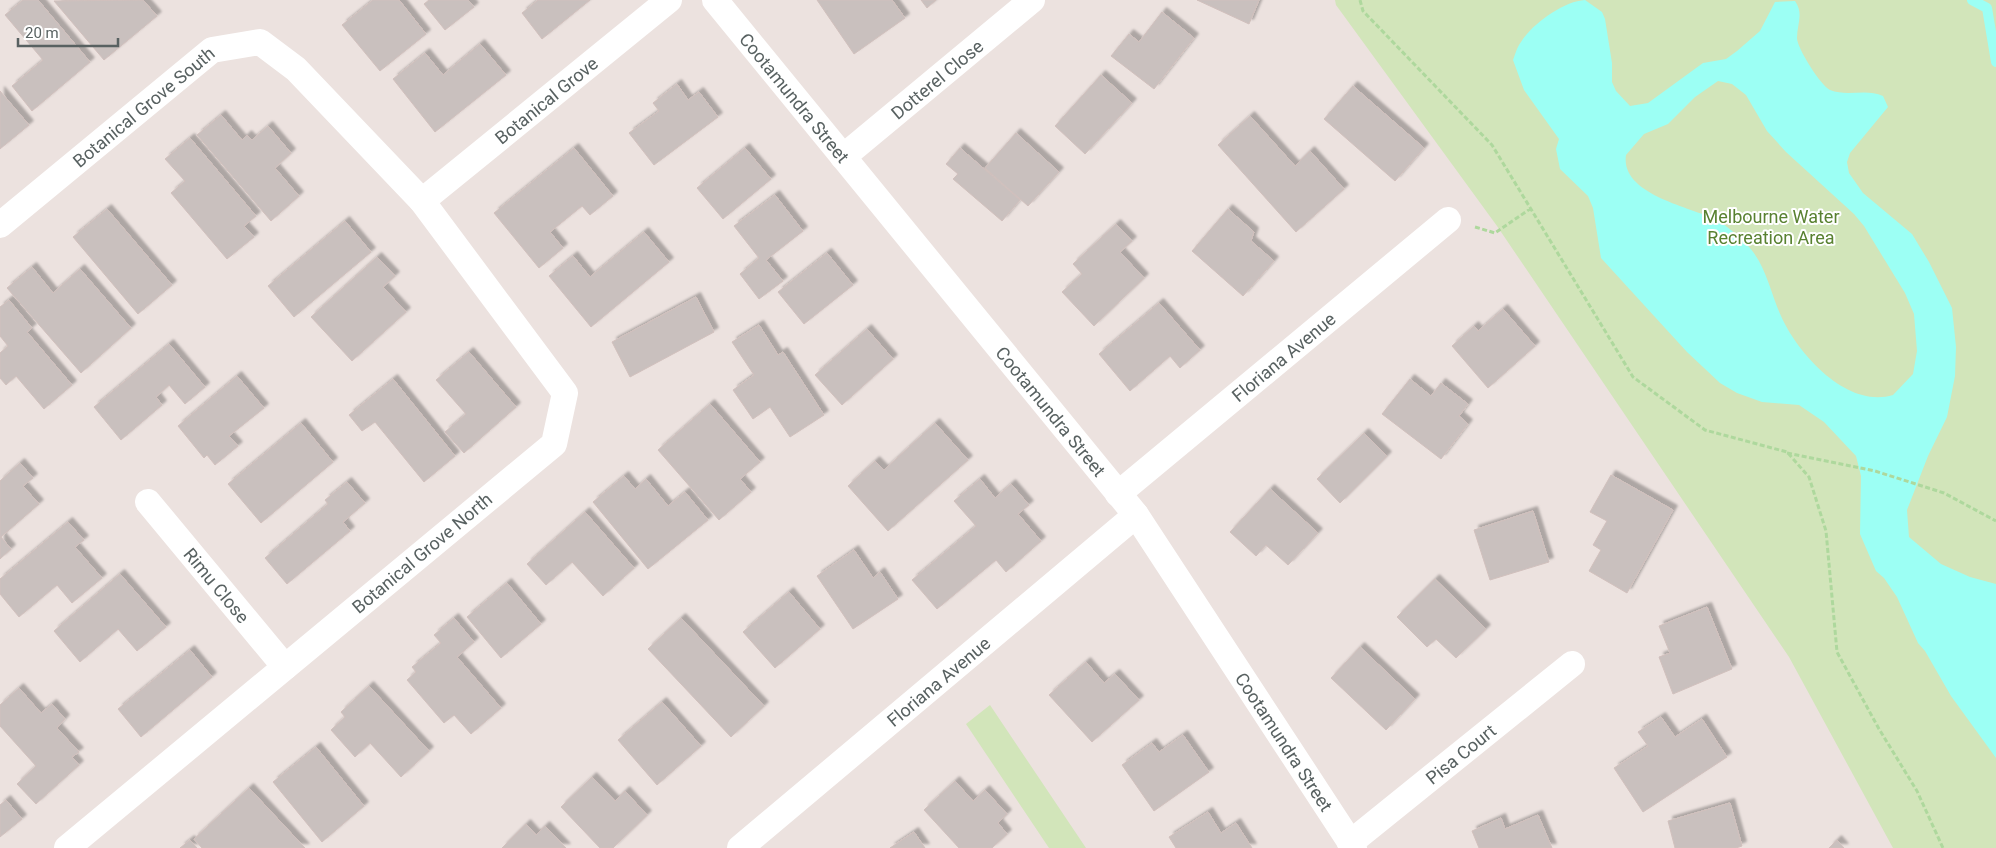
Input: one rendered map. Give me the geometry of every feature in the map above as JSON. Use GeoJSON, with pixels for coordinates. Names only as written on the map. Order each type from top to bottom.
{"type":"FeatureCollection","features":[{"type":"Feature","properties":{"kind":"street","name":"Botanical Grove"},"geometry":{"type":"LineString","coordinates":[[422,201],[670,0]]}},
{"type":"Feature","properties":{"kind":"street","name":"Cootamundra Street"},"geometry":{"type":"LineString","coordinates":[[715,0],[1136,515],[1352,845]]}},
{"type":"Feature","properties":{"kind":"street","name":"Dotterel Close"},"geometry":{"type":"LineString","coordinates":[[843,157],[1032,0]]}},
{"type":"Feature","properties":{"kind":"street","name":"Botanical Grove South"},"geometry":{"type":"LineString","coordinates":[[0,225],[212,50],[260,42],[296,69],[422,201]]}},
{"type":"Feature","properties":{"kind":"street","name":"Botanical Grove North"},"geometry":{"type":"LineString","coordinates":[[67,848],[554,444],[565,393],[422,201]]}},
{"type":"Feature","properties":{"kind":"street","name":"Floriana Avenue"},"geometry":{"type":"LineString","coordinates":[[1118,494],[1448,220]]}},
{"type":"Feature","properties":{"kind":"street","name":"Rimu Close"},"geometry":{"type":"LineString","coordinates":[[148,502],[285,667]]}},
{"type":"Feature","properties":{"kind":"street","name":"Floriana Avenue"},"geometry":{"type":"LineString","coordinates":[[740,848],[1136,515]]}},
{"type":"Feature","properties":{"kind":"street","name":"Pisa Court"},"geometry":{"type":"LineString","coordinates":[[1352,845],[1572,664]]}},
{"type":"Feature","properties":{"kind":"path"},"geometry":{"type":"LineString","coordinates":[[1360,0],[1364,11],[1492,145],[1633,377],[1705,430],[1787,452],[1875,472],[1944,493],[1996,521]]}},
{"type":"Feature","properties":{"kind":"path"},"geometry":{"type":"LineString","coordinates":[[1448,220],[1495,233],[1530,209]]}},
{"type":"Feature","properties":{"kind":"path"},"geometry":{"type":"LineString","coordinates":[[1787,452],[1809,477],[1826,531],[1837,652],[1879,729],[1917,791],[1943,848]]}},
{"type":"Feature","properties":{"kind":"green space","name":"Melbourne Water Recreation Area"},"geometry":{"type":"Polygon","coordinates":[[[1335,0],[1996,0],[1996,848],[1893,848],[1789,657],[1497,226],[1336,5],[1335,0]]]}},
{"type":"Feature","properties":{"kind":"green space"},"geometry":{"type":"Polygon","coordinates":[[[990,705],[1086,848],[1049,848],[966,724],[990,705]]]}},
{"type":"Feature","properties":{"kind":"water"},"geometry":{"type":"Polygon","coordinates":[[[1585,0],[1602,12],[1605,19],[1612,63],[1612,82],[1616,91],[1630,106],[1648,103],[1703,63],[1726,59],[1760,31],[1775,2],[1795,1],[1800,15],[1798,43],[1821,82],[1830,90],[1837,92],[1870,93],[1883,96],[1888,107],[1850,153],[1847,162],[1849,173],[1863,193],[1912,234],[1929,262],[1952,308],[1956,347],[1955,376],[1947,417],[1928,456],[1907,510],[1909,537],[1941,564],[1970,577],[1996,584],[1996,758],[1951,696],[1925,651],[1918,643],[1897,597],[1884,578],[1876,571],[1860,534],[1861,476],[1856,456],[1824,422],[1799,405],[1762,402],[1737,393],[1720,383],[1687,352],[1601,258],[1593,208],[1588,196],[1560,169],[1556,149],[1559,139],[1524,90],[1513,60],[1520,44],[1533,28],[1558,9],[1577,1],[1585,0]],[[1718,81],[1695,97],[1668,124],[1644,134],[1626,155],[1627,168],[1634,180],[1645,189],[1674,204],[1715,219],[1744,241],[1763,269],[1777,307],[1789,331],[1799,346],[1826,375],[1858,394],[1876,397],[1893,395],[1913,374],[1917,351],[1914,314],[1905,293],[1864,226],[1854,214],[1786,152],[1767,131],[1746,95],[1732,84],[1718,81]]]}},
{"type":"Feature","properties":{"kind":"building"},"geometry":{"type":"Polygon","coordinates":[[[23,0],[38,0],[90,62],[32,111],[12,86],[43,60],[5,15],[23,0]]]}},
{"type":"Feature","properties":{"kind":"building"},"geometry":{"type":"Polygon","coordinates":[[[143,0],[157,16],[104,60],[54,1],[143,0]]]}},
{"type":"Feature","properties":{"kind":"building"},"geometry":{"type":"Polygon","coordinates":[[[373,0],[399,0],[426,34],[380,71],[342,25],[373,0]]]}},
{"type":"Feature","properties":{"kind":"building"},"geometry":{"type":"Polygon","coordinates":[[[429,0],[468,0],[474,7],[445,30],[424,4],[429,0]]]}},
{"type":"Feature","properties":{"kind":"building"},"geometry":{"type":"Polygon","coordinates":[[[538,0],[590,0],[542,39],[522,13],[538,0]]]}},
{"type":"Feature","properties":{"kind":"building"},"geometry":{"type":"Polygon","coordinates":[[[817,0],[892,0],[905,18],[854,54],[817,0]]]}},
{"type":"Feature","properties":{"kind":"building"},"geometry":{"type":"Polygon","coordinates":[[[921,0],[936,0],[927,8],[921,0]]]}},
{"type":"Feature","properties":{"kind":"building"},"geometry":{"type":"Polygon","coordinates":[[[1197,0],[1259,0],[1249,24],[1197,0]]]}},
{"type":"Feature","properties":{"kind":"building"},"geometry":{"type":"Polygon","coordinates":[[[1162,12],[1194,38],[1154,89],[1111,56],[1129,34],[1139,42],[1162,12]]]}},
{"type":"Feature","properties":{"kind":"building"},"geometry":{"type":"Polygon","coordinates":[[[480,44],[506,75],[435,132],[393,79],[425,53],[443,75],[480,44]]]}},
{"type":"Feature","properties":{"kind":"building"},"geometry":{"type":"Polygon","coordinates":[[[1101,75],[1132,103],[1085,154],[1055,126],[1101,75]]]}},
{"type":"Feature","properties":{"kind":"building"},"geometry":{"type":"Polygon","coordinates":[[[677,84],[688,100],[699,92],[718,117],[654,165],[629,133],[659,111],[653,103],[677,84]]]}},
{"type":"Feature","properties":{"kind":"building"},"geometry":{"type":"Polygon","coordinates":[[[1353,86],[1424,148],[1395,181],[1324,119],[1353,86]]]}},
{"type":"Feature","properties":{"kind":"building"},"geometry":{"type":"Polygon","coordinates":[[[0,91],[29,125],[0,149],[0,91]]]}},
{"type":"Feature","properties":{"kind":"building"},"geometry":{"type":"Polygon","coordinates":[[[221,115],[242,140],[247,135],[252,140],[268,126],[291,153],[275,168],[299,196],[271,221],[197,135],[221,115]]]}},
{"type":"Feature","properties":{"kind":"building"},"geometry":{"type":"Polygon","coordinates":[[[1250,116],[1295,166],[1310,151],[1344,189],[1296,232],[1218,145],[1250,116]]]}},
{"type":"Feature","properties":{"kind":"building"},"geometry":{"type":"Polygon","coordinates":[[[1016,133],[1059,172],[1028,206],[985,168],[1016,133]]]}},
{"type":"Feature","properties":{"kind":"building"},"geometry":{"type":"Polygon","coordinates":[[[190,138],[256,216],[244,226],[254,237],[227,259],[171,193],[185,181],[165,159],[190,138]]]}},
{"type":"Feature","properties":{"kind":"building"},"geometry":{"type":"Polygon","coordinates":[[[574,148],[613,196],[590,215],[582,206],[550,232],[563,248],[539,268],[494,213],[574,148]]]}},
{"type":"Feature","properties":{"kind":"building"},"geometry":{"type":"Polygon","coordinates":[[[745,148],[771,179],[723,219],[697,188],[745,148]]]}},
{"type":"Feature","properties":{"kind":"building"},"geometry":{"type":"Polygon","coordinates":[[[960,148],[1020,200],[1002,221],[953,179],[958,174],[946,164],[960,148]]]}},
{"type":"Feature","properties":{"kind":"building"},"geometry":{"type":"Polygon","coordinates":[[[775,195],[803,231],[766,260],[783,281],[759,299],[740,274],[759,258],[734,226],[775,195]]]}},
{"type":"Feature","properties":{"kind":"building"},"geometry":{"type":"Polygon","coordinates":[[[107,209],[172,285],[138,314],[73,237],[107,209]]]}},
{"type":"Feature","properties":{"kind":"building"},"geometry":{"type":"Polygon","coordinates":[[[1228,209],[1254,232],[1251,241],[1274,261],[1243,296],[1192,251],[1228,209]]]}},
{"type":"Feature","properties":{"kind":"building"},"geometry":{"type":"Polygon","coordinates":[[[345,221],[371,252],[294,317],[268,286],[345,221]]]}},
{"type":"Feature","properties":{"kind":"building"},"geometry":{"type":"Polygon","coordinates":[[[1116,224],[1132,241],[1120,252],[1144,278],[1094,326],[1062,292],[1082,274],[1073,264],[1116,224]]]}},
{"type":"Feature","properties":{"kind":"building"},"geometry":{"type":"Polygon","coordinates":[[[644,232],[669,262],[591,327],[549,276],[573,256],[590,277],[644,232]]]}},
{"type":"Feature","properties":{"kind":"building"},"geometry":{"type":"Polygon","coordinates":[[[827,253],[853,285],[804,324],[778,292],[827,253]]]}},
{"type":"Feature","properties":{"kind":"building"},"geometry":{"type":"Polygon","coordinates":[[[377,257],[395,276],[383,287],[406,312],[352,361],[311,317],[377,257]]]}},
{"type":"Feature","properties":{"kind":"building"},"geometry":{"type":"Polygon","coordinates":[[[32,267],[53,293],[80,269],[131,328],[81,373],[7,288],[32,267]]]}},
{"type":"Feature","properties":{"kind":"building"},"geometry":{"type":"Polygon","coordinates":[[[696,297],[714,332],[630,377],[612,342],[696,297]]]}},
{"type":"Feature","properties":{"kind":"building"},"geometry":{"type":"Polygon","coordinates":[[[9,300],[32,328],[27,332],[72,385],[44,409],[16,376],[6,385],[0,378],[0,353],[8,346],[0,336],[0,307],[9,300]]]}},
{"type":"Feature","properties":{"kind":"building"},"geometry":{"type":"Polygon","coordinates":[[[1159,303],[1200,350],[1180,368],[1170,356],[1130,391],[1099,354],[1159,303]]]}},
{"type":"Feature","properties":{"kind":"building"},"geometry":{"type":"Polygon","coordinates":[[[1503,309],[1535,346],[1488,388],[1452,346],[1474,326],[1478,331],[1503,309]]]}},
{"type":"Feature","properties":{"kind":"building"},"geometry":{"type":"Polygon","coordinates":[[[759,325],[778,355],[783,352],[824,415],[790,437],[770,407],[753,419],[733,390],[754,375],[732,342],[759,325]]]}},
{"type":"Feature","properties":{"kind":"building"},"geometry":{"type":"Polygon","coordinates":[[[867,329],[893,359],[842,405],[815,375],[867,329]]]}},
{"type":"Feature","properties":{"kind":"building"},"geometry":{"type":"Polygon","coordinates":[[[169,344],[205,387],[185,404],[169,385],[156,397],[162,405],[121,440],[94,407],[169,344]]]}},
{"type":"Feature","properties":{"kind":"building"},"geometry":{"type":"Polygon","coordinates":[[[469,352],[516,407],[464,453],[445,432],[466,414],[436,380],[469,352]]]}},
{"type":"Feature","properties":{"kind":"building"},"geometry":{"type":"Polygon","coordinates":[[[237,376],[264,408],[229,436],[238,446],[215,465],[207,455],[204,458],[178,426],[237,376]]]}},
{"type":"Feature","properties":{"kind":"building"},"geometry":{"type":"Polygon","coordinates":[[[393,379],[455,456],[424,482],[375,422],[362,431],[349,415],[393,379]]]}},
{"type":"Feature","properties":{"kind":"building"},"geometry":{"type":"Polygon","coordinates":[[[1410,379],[1431,396],[1441,383],[1468,404],[1459,416],[1468,424],[1441,459],[1382,414],[1410,379]]]}},
{"type":"Feature","properties":{"kind":"building"},"geometry":{"type":"Polygon","coordinates":[[[710,404],[760,462],[740,479],[751,492],[719,520],[658,450],[710,404]]]}},
{"type":"Feature","properties":{"kind":"building"},"geometry":{"type":"Polygon","coordinates":[[[301,423],[333,462],[261,523],[228,484],[301,423]]]}},
{"type":"Feature","properties":{"kind":"building"},"geometry":{"type":"Polygon","coordinates":[[[935,423],[968,460],[888,531],[848,486],[875,461],[884,470],[935,423]]]}},
{"type":"Feature","properties":{"kind":"building"},"geometry":{"type":"Polygon","coordinates":[[[1364,433],[1387,456],[1340,503],[1317,479],[1364,433]]]}},
{"type":"Feature","properties":{"kind":"building"},"geometry":{"type":"Polygon","coordinates":[[[20,463],[33,478],[23,486],[39,504],[1,537],[11,549],[0,559],[0,481],[20,463]]]}},
{"type":"Feature","properties":{"kind":"building"},"geometry":{"type":"Polygon","coordinates":[[[1611,475],[1673,510],[1627,593],[1589,571],[1601,550],[1593,545],[1607,521],[1590,512],[1611,475]]]}},
{"type":"Feature","properties":{"kind":"building"},"geometry":{"type":"Polygon","coordinates":[[[624,476],[635,489],[646,479],[668,506],[685,492],[708,520],[648,569],[593,502],[624,476]]]}},
{"type":"Feature","properties":{"kind":"building"},"geometry":{"type":"Polygon","coordinates":[[[980,479],[995,498],[1011,484],[1029,505],[1018,514],[1041,541],[1006,572],[996,560],[937,609],[912,580],[976,526],[954,501],[980,479]]]}},
{"type":"Feature","properties":{"kind":"building"},"geometry":{"type":"Polygon","coordinates":[[[347,482],[365,503],[343,522],[350,531],[287,584],[265,558],[328,504],[325,500],[347,482]]]}},
{"type":"Feature","properties":{"kind":"building"},"geometry":{"type":"Polygon","coordinates":[[[1270,489],[1318,533],[1288,565],[1266,545],[1256,556],[1230,532],[1270,489]]]}},
{"type":"Feature","properties":{"kind":"building"},"geometry":{"type":"Polygon","coordinates":[[[1533,511],[1549,562],[1490,580],[1474,530],[1533,511]]]}},
{"type":"Feature","properties":{"kind":"building"},"geometry":{"type":"Polygon","coordinates":[[[585,512],[634,568],[603,596],[572,562],[546,585],[527,564],[585,512]]]}},
{"type":"Feature","properties":{"kind":"building"},"geometry":{"type":"Polygon","coordinates":[[[68,522],[84,540],[75,547],[102,578],[72,603],[57,585],[19,617],[0,594],[0,579],[68,522]]]}},
{"type":"Feature","properties":{"kind":"building"},"geometry":{"type":"Polygon","coordinates":[[[854,550],[873,578],[880,572],[898,599],[853,629],[817,576],[854,550]]]}},
{"type":"Feature","properties":{"kind":"building"},"geometry":{"type":"Polygon","coordinates":[[[120,574],[166,627],[137,651],[118,629],[80,662],[54,631],[120,574]]]}},
{"type":"Feature","properties":{"kind":"building"},"geometry":{"type":"Polygon","coordinates":[[[1435,579],[1486,629],[1456,658],[1436,639],[1427,647],[1397,617],[1435,579]]]}},
{"type":"Feature","properties":{"kind":"building"},"geometry":{"type":"Polygon","coordinates":[[[507,583],[541,624],[501,658],[467,617],[507,583]]]}},
{"type":"Feature","properties":{"kind":"building"},"geometry":{"type":"Polygon","coordinates":[[[789,592],[820,629],[775,668],[743,632],[789,592]]]}},
{"type":"Feature","properties":{"kind":"building"},"geometry":{"type":"Polygon","coordinates":[[[1707,607],[1732,669],[1673,694],[1659,657],[1670,653],[1659,626],[1707,607]]]}},
{"type":"Feature","properties":{"kind":"building"},"geometry":{"type":"Polygon","coordinates":[[[454,618],[474,642],[457,657],[501,708],[471,734],[454,715],[444,723],[407,680],[416,672],[412,667],[441,643],[434,635],[454,618]]]}},
{"type":"Feature","properties":{"kind":"building"},"geometry":{"type":"Polygon","coordinates":[[[681,618],[764,706],[731,737],[648,649],[681,618]]]}},
{"type":"Feature","properties":{"kind":"building"},"geometry":{"type":"Polygon","coordinates":[[[1360,647],[1415,699],[1386,730],[1331,678],[1360,647]]]}},
{"type":"Feature","properties":{"kind":"building"},"geometry":{"type":"Polygon","coordinates":[[[190,650],[212,677],[141,737],[118,709],[190,650]]]}},
{"type":"Feature","properties":{"kind":"building"},"geometry":{"type":"Polygon","coordinates":[[[1086,662],[1104,683],[1115,674],[1139,700],[1092,742],[1049,695],[1086,662]]]}},
{"type":"Feature","properties":{"kind":"building"},"geometry":{"type":"Polygon","coordinates":[[[369,686],[429,751],[401,777],[370,743],[355,757],[331,730],[345,717],[341,712],[369,686]]]}},
{"type":"Feature","properties":{"kind":"building"},"geometry":{"type":"Polygon","coordinates":[[[19,688],[41,713],[52,704],[65,719],[57,728],[79,752],[72,757],[79,765],[36,804],[17,784],[36,766],[0,726],[0,705],[19,688]]]}},
{"type":"Feature","properties":{"kind":"building"},"geometry":{"type":"Polygon","coordinates":[[[662,702],[701,746],[657,785],[618,740],[662,702]]]}},
{"type":"Feature","properties":{"kind":"building"},"geometry":{"type":"Polygon","coordinates":[[[1661,717],[1675,737],[1702,719],[1727,757],[1643,812],[1614,768],[1648,746],[1638,732],[1661,717]]]}},
{"type":"Feature","properties":{"kind":"building"},"geometry":{"type":"Polygon","coordinates":[[[1183,735],[1209,772],[1154,811],[1122,765],[1152,743],[1159,752],[1183,735]]]}},
{"type":"Feature","properties":{"kind":"building"},"geometry":{"type":"Polygon","coordinates":[[[316,747],[364,806],[322,842],[273,782],[316,747]]]}},
{"type":"Feature","properties":{"kind":"building"},"geometry":{"type":"Polygon","coordinates":[[[592,777],[615,801],[625,791],[647,815],[613,848],[600,848],[561,807],[592,777]]]}},
{"type":"Feature","properties":{"kind":"building"},"geometry":{"type":"Polygon","coordinates":[[[955,781],[973,801],[985,790],[1007,814],[998,823],[1007,834],[992,848],[959,848],[924,810],[955,781]]]}},
{"type":"Feature","properties":{"kind":"building"},"geometry":{"type":"Polygon","coordinates":[[[249,788],[305,848],[202,848],[194,839],[249,788]]]}},
{"type":"Feature","properties":{"kind":"building"},"geometry":{"type":"Polygon","coordinates":[[[6,800],[22,819],[0,837],[0,805],[6,800]]]}},
{"type":"Feature","properties":{"kind":"building"},"geometry":{"type":"Polygon","coordinates":[[[1730,803],[1742,846],[1736,848],[1675,848],[1668,821],[1730,803]]]}},
{"type":"Feature","properties":{"kind":"building"},"geometry":{"type":"Polygon","coordinates":[[[1208,812],[1221,833],[1236,823],[1252,848],[1176,848],[1169,837],[1208,812]]]}},
{"type":"Feature","properties":{"kind":"building"},"geometry":{"type":"Polygon","coordinates":[[[1538,815],[1552,848],[1479,848],[1472,831],[1501,818],[1505,829],[1538,815]]]}},
{"type":"Feature","properties":{"kind":"building"},"geometry":{"type":"Polygon","coordinates":[[[526,824],[536,835],[545,826],[566,848],[502,848],[526,824]]]}},
{"type":"Feature","properties":{"kind":"building"},"geometry":{"type":"Polygon","coordinates":[[[914,832],[925,848],[890,848],[914,832]]]}},
{"type":"Feature","properties":{"kind":"building"},"geometry":{"type":"Polygon","coordinates":[[[190,840],[197,848],[180,848],[190,840]]]}},
{"type":"Feature","properties":{"kind":"building"},"geometry":{"type":"Polygon","coordinates":[[[1837,840],[1844,848],[1829,848],[1837,840]]]}},
{"type":"Feature","properties":{"kind":"waterway"},"geometry":{"type":"LineString","coordinates":[[1972,0],[1987,8],[1996,62]]}}]}
